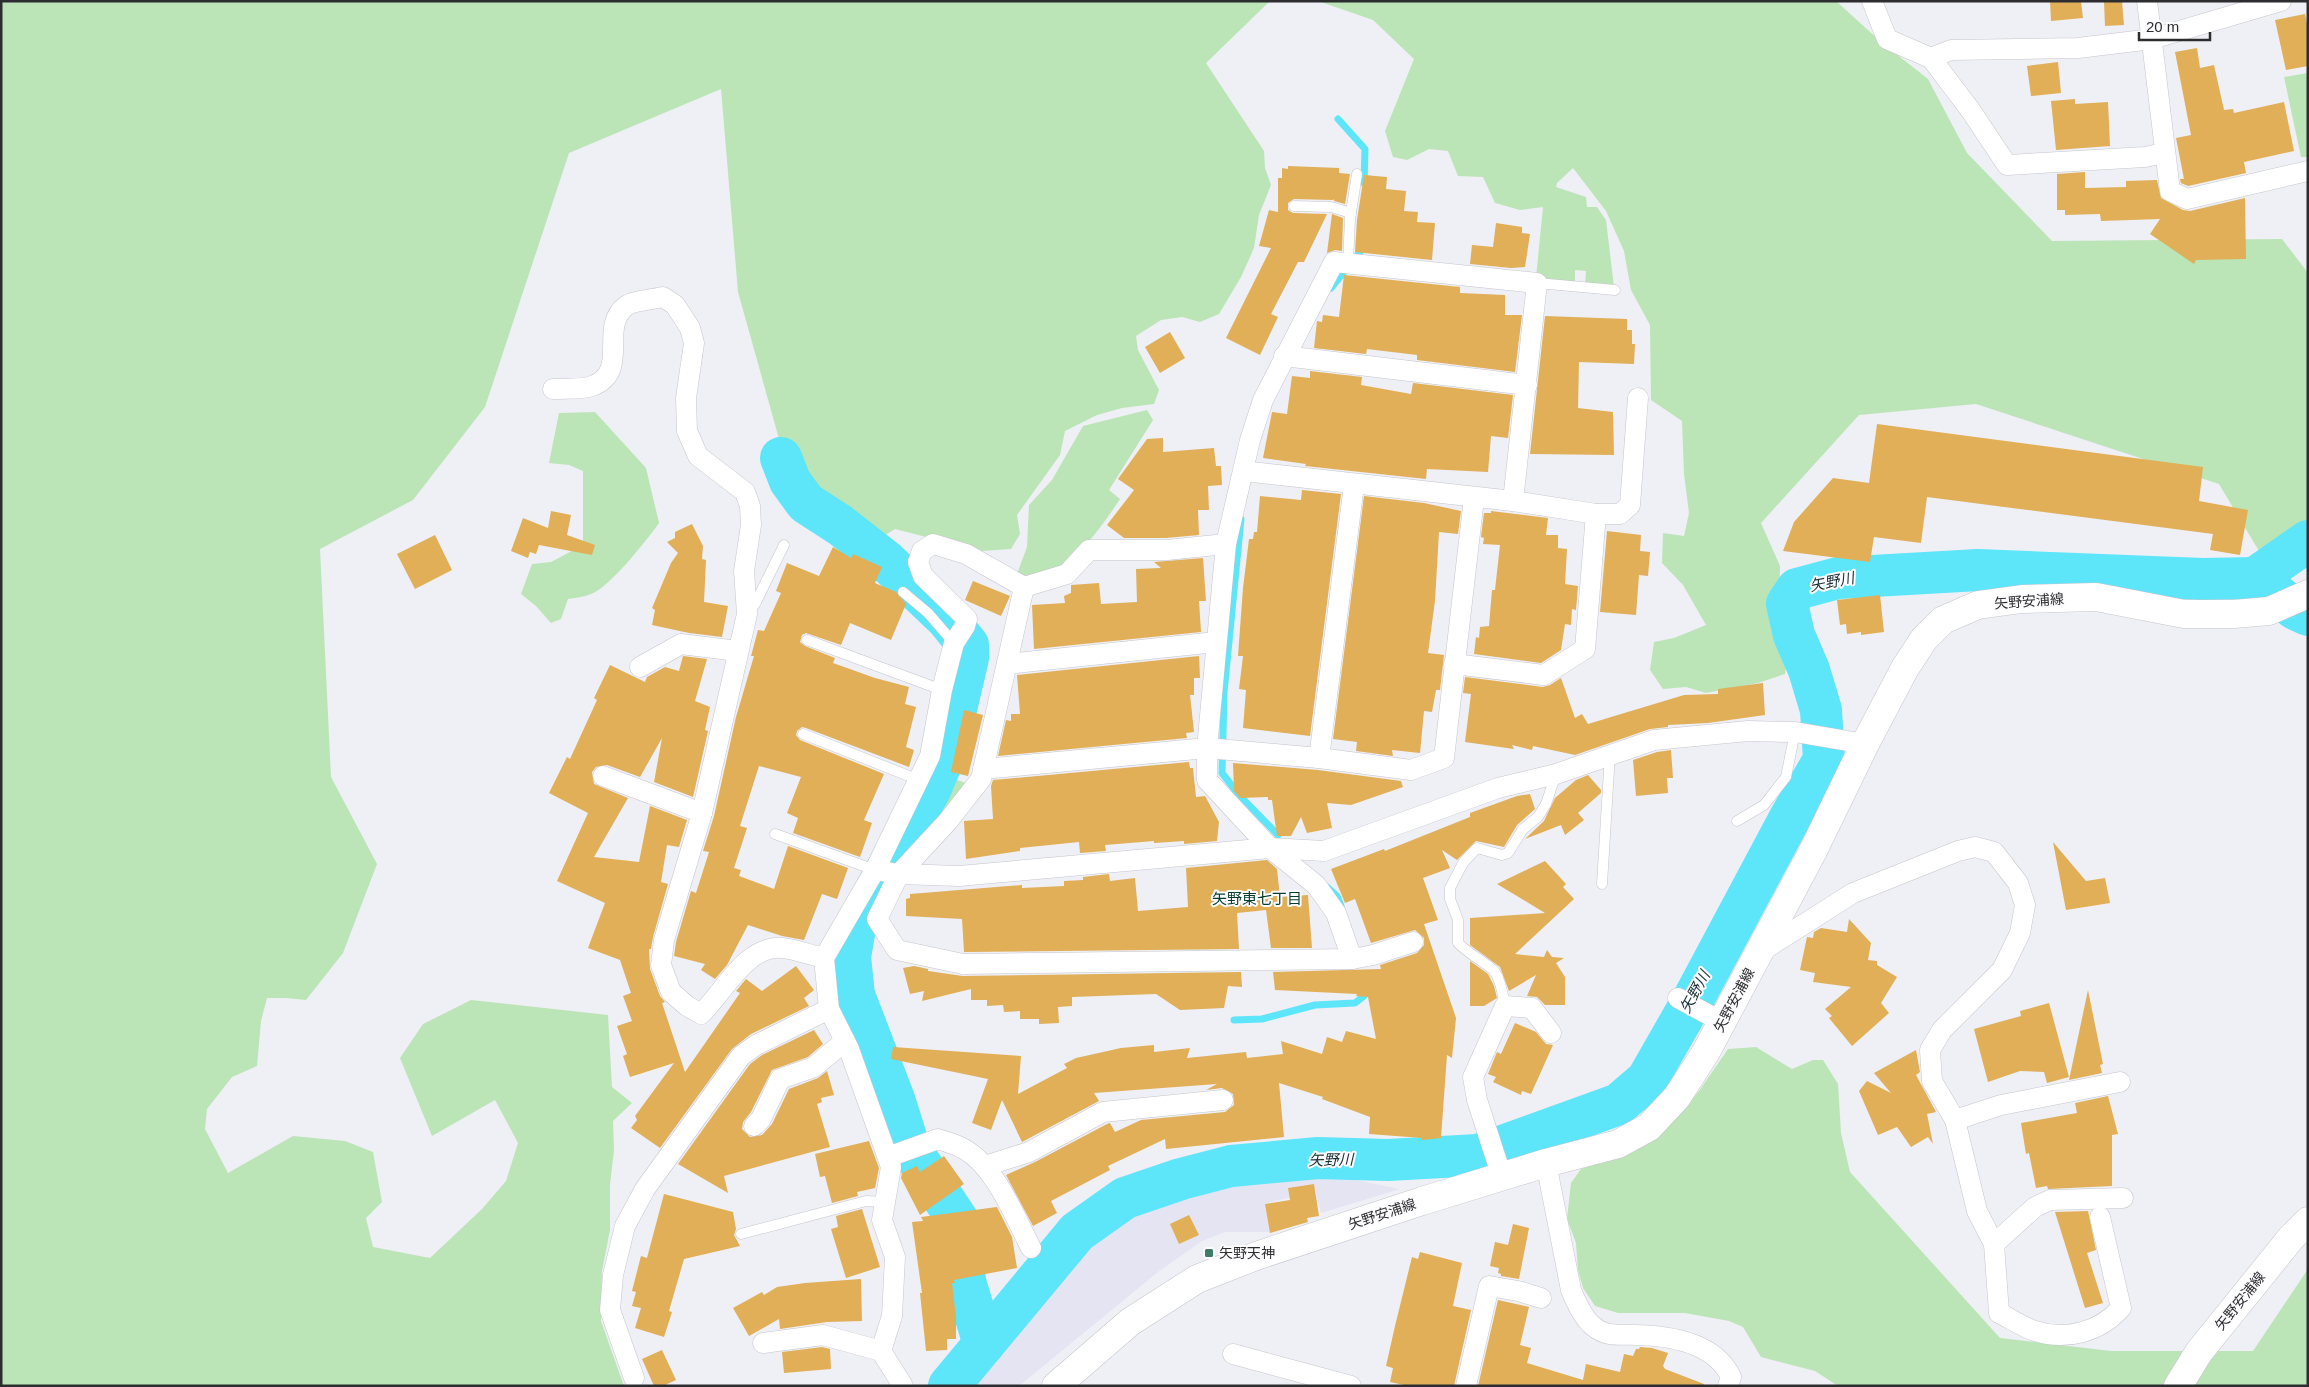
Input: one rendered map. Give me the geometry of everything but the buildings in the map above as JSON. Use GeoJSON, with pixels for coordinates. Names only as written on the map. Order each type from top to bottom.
{"type":"FeatureCollection","features":[{"type":"Feature","properties":{"kind":"main road","name":"矢野安浦線"},"geometry":{"type":"LineString","coordinates":[[1056,1386],[1130,1322],[1197,1279],[1256,1256],[1502,1177],[1618,1144],[1650,1127],[1677,1097],[1722,1022],[1813,851],[1865,744],[1905,668],[1924,639],[1943,620],[1978,605],[2022,599],[2096,597],[2184,614],[2234,614],[2269,610],[2308,594]]}},
{"type":"Feature","properties":{"kind":"main road","name":"矢野安浦線"},"geometry":{"type":"LineString","coordinates":[[2178,1386],[2199,1352],[2291,1238],[2308,1221]]}},
{"type":"Feature","properties":{"kind":"street"},"geometry":{"type":"LineString","coordinates":[[1872,1],[1887,39],[1931,58],[1971,111],[2007,165],[2145,157],[2164,153]]}},
{"type":"Feature","properties":{"kind":"street"},"geometry":{"type":"LineString","coordinates":[[2147,1],[2170,190],[2188,199],[2308,171]]}},
{"type":"Feature","properties":{"kind":"street"},"geometry":{"type":"LineString","coordinates":[[1931,58],[1951,50],[2078,48],[2152,39],[2281,1]]}},
{"type":"Feature","properties":{"kind":"street"},"geometry":{"type":"LineString","coordinates":[[1352,959],[1336,913],[1316,885],[1270,848],[1207,780],[1207,748],[1226,544],[1243,471],[1262,400],[1334,262],[1537,282],[1513,501]]}},
{"type":"Feature","properties":{"kind":"street"},"geometry":{"type":"LineString","coordinates":[[553,389],[592,386],[607,375],[613,362],[613,322],[626,305],[664,297],[675,305],[690,328],[694,343],[686,398],[687,431],[698,456],[745,492],[750,506],[751,525],[744,571],[747,614],[702,813],[664,940],[661,965],[671,992],[701,1014],[748,959],[764,949],[782,948],[824,958]]}},
{"type":"Feature","properties":{"kind":"street"},"geometry":{"type":"LineString","coordinates":[[1284,356],[1527,384]]}},
{"type":"Feature","properties":{"kind":"street"},"geometry":{"type":"LineString","coordinates":[[1243,471],[1354,485],[1513,501],[1596,514],[1620,514],[1630,506],[1638,398]]}},
{"type":"Feature","properties":{"kind":"street"},"geometry":{"type":"LineString","coordinates":[[1320,758],[1354,485]]}},
{"type":"Feature","properties":{"kind":"street"},"geometry":{"type":"LineString","coordinates":[[983,769],[1207,748],[1320,758],[1411,770],[1444,758],[1474,498]]}},
{"type":"Feature","properties":{"kind":"street"},"geometry":{"type":"LineString","coordinates":[[1454,664],[1544,675],[1585,649],[1596,514]]}},
{"type":"Feature","properties":{"kind":"street"},"geometry":{"type":"LineString","coordinates":[[881,1351],[892,1316],[895,1257],[882,1220],[891,1167],[845,1042],[829,1009],[824,958],[875,870],[930,756],[942,690],[959,635],[967,618],[923,576],[918,562],[922,551],[933,544],[966,554],[1024,587],[1067,574],[1089,550],[1167,550],[1226,544]]}},
{"type":"Feature","properties":{"kind":"street"},"geometry":{"type":"LineString","coordinates":[[1024,587],[980,779],[948,821],[899,874],[877,919],[898,950],[963,964],[1352,959],[1374,955],[1413,942]]}},
{"type":"Feature","properties":{"kind":"street"},"geometry":{"type":"LineString","coordinates":[[1007,664],[1216,642]]}},
{"type":"Feature","properties":{"kind":"street"},"geometry":{"type":"LineString","coordinates":[[640,666],[681,644],[738,652]]}},
{"type":"Feature","properties":{"kind":"street"},"geometry":{"type":"LineString","coordinates":[[875,870],[899,874],[959,876],[1270,848],[1324,851],[1498,788],[1556,774],[1654,740],[1748,731],[1795,732],[1865,744]]}},
{"type":"Feature","properties":{"kind":"street"},"geometry":{"type":"LineString","coordinates":[[603,776],[702,813]]}},
{"type":"Feature","properties":{"kind":"street"},"geometry":{"type":"LineString","coordinates":[[1759,952],[1853,893],[1958,851],[1975,847],[1994,852],[2018,883],[2025,905],[2020,933],[2002,970],[1942,1030],[1930,1050],[1932,1080],[1955,1120],[1977,1211],[1994,1244],[1999,1314],[2034,1331],[2056,1335],[2090,1331],[2110,1320],[2121,1308],[2100,1217]]}},
{"type":"Feature","properties":{"kind":"street"},"geometry":{"type":"LineString","coordinates":[[1678,998],[1722,1022]]}},
{"type":"Feature","properties":{"kind":"street"},"geometry":{"type":"LineString","coordinates":[[1502,1177],[1477,1100],[1473,1077],[1505,1006],[1532,1008],[1551,1033]]}},
{"type":"Feature","properties":{"kind":"street"},"geometry":{"type":"LineString","coordinates":[[634,1378],[610,1310],[613,1275],[625,1226],[645,1189],[741,1056],[756,1045],[829,1009]]}},
{"type":"Feature","properties":{"kind":"street"},"geometry":{"type":"LineString","coordinates":[[754,1126],[761,1119],[780,1079],[814,1066],[845,1042]]}},
{"type":"Feature","properties":{"kind":"street"},"geometry":{"type":"LineString","coordinates":[[1955,1120],[2001,1105],[2120,1082]]}},
{"type":"Feature","properties":{"kind":"street"},"geometry":{"type":"LineString","coordinates":[[985,1166],[1029,1152],[1104,1112],[1223,1100]]}},
{"type":"Feature","properties":{"kind":"street"},"geometry":{"type":"LineString","coordinates":[[888,1157],[938,1139],[964,1149],[985,1166],[1009,1205],[1031,1248]]}},
{"type":"Feature","properties":{"kind":"street"},"geometry":{"type":"LineString","coordinates":[[1546,1163],[1571,1290],[1593,1326],[1606,1333],[1619,1336],[1637,1334],[1667,1338],[1705,1349],[1718,1358],[1728,1369],[1731,1377],[1728,1386]]}},
{"type":"Feature","properties":{"kind":"street"},"geometry":{"type":"LineString","coordinates":[[1994,1244],[2035,1207],[2050,1200],[2123,1198]]}},
{"type":"Feature","properties":{"kind":"street"},"geometry":{"type":"LineString","coordinates":[[1466,1386],[1489,1286],[1518,1291],[1541,1298]]}},
{"type":"Feature","properties":{"kind":"street"},"geometry":{"type":"LineString","coordinates":[[763,1343],[823,1335],[881,1351],[902,1386]]}},
{"type":"Feature","properties":{"kind":"street"},"geometry":{"type":"LineString","coordinates":[[1234,1354],[1351,1386]]}},
{"type":"Feature","properties":{"kind":"lane"},"geometry":{"type":"LineString","coordinates":[[1348,263],[1351,214],[1358,174]]}},
{"type":"Feature","properties":{"kind":"lane"},"geometry":{"type":"LineString","coordinates":[[1294,206],[1331,207],[1351,214]]}},
{"type":"Feature","properties":{"kind":"lane"},"geometry":{"type":"LineString","coordinates":[[1537,282],[1615,290]]}},
{"type":"Feature","properties":{"kind":"lane"},"geometry":{"type":"LineString","coordinates":[[747,614],[756,604],[784,545]]}},
{"type":"Feature","properties":{"kind":"lane"},"geometry":{"type":"LineString","coordinates":[[903,592],[959,635]]}},
{"type":"Feature","properties":{"kind":"lane"},"geometry":{"type":"LineString","coordinates":[[807,640],[942,690]]}},
{"type":"Feature","properties":{"kind":"lane"},"geometry":{"type":"LineString","coordinates":[[1737,821],[1764,805],[1786,777],[1795,732]]}},
{"type":"Feature","properties":{"kind":"lane"},"geometry":{"type":"LineString","coordinates":[[803,734],[919,780]]}},
{"type":"Feature","properties":{"kind":"lane"},"geometry":{"type":"LineString","coordinates":[[1602,884],[1610,754]]}},
{"type":"Feature","properties":{"kind":"lane"},"geometry":{"type":"LineString","coordinates":[[1505,1006],[1501,987],[1494,971],[1475,959],[1458,943],[1458,920],[1450,899],[1450,888],[1463,863],[1477,848],[1502,855],[1508,853],[1523,829],[1538,817],[1546,804],[1556,774]]}},
{"type":"Feature","properties":{"kind":"lane"},"geometry":{"type":"LineString","coordinates":[[776,834],[875,870]]}},
{"type":"Feature","properties":{"kind":"lane"},"geometry":{"type":"LineString","coordinates":[[741,1234],[866,1201],[884,1202]]}},
{"type":"Feature","properties":{"kind":"shaded area"},"geometry":{"type":"Polygon","coordinates":[[[1336,1176],[1400,1189],[1321,1213],[1314,1184],[1288,1188],[1290,1197],[1265,1204],[1273,1232],[1225,1232],[1202,1241],[1158,1272],[1019,1386],[969,1386],[1095,1237],[1154,1204],[1196,1190],[1336,1176]]]}},
{"type":"Feature","properties":{"kind":"green space"},"geometry":{"type":"Polygon","coordinates":[[[1,1],[1270,1],[1206,63],[1264,151],[1265,168],[1271,185],[1259,215],[1254,248],[1241,277],[1219,314],[1200,322],[1182,317],[1161,320],[1136,336],[1138,350],[1159,390],[1154,404],[1122,408],[1097,415],[1065,431],[1060,455],[1017,515],[1020,534],[1011,549],[981,551],[895,529],[876,539],[867,539],[856,533],[839,541],[826,532],[816,517],[800,514],[738,292],[721,89],[569,153],[485,407],[413,500],[320,549],[331,777],[377,864],[343,953],[306,1000],[267,998],[261,1021],[257,1066],[232,1077],[207,1109],[205,1129],[228,1173],[293,1136],[345,1141],[373,1152],[382,1202],[366,1218],[373,1247],[430,1258],[482,1209],[506,1181],[518,1143],[495,1100],[432,1136],[400,1058],[423,1024],[471,1000],[608,1015],[612,1087],[632,1103],[613,1121],[614,1150],[610,1185],[610,1230],[602,1271],[601,1321],[624,1386],[1,1386],[1,1]]]}},
{"type":"Feature","properties":{"kind":"green space"},"geometry":{"type":"Polygon","coordinates":[[[1318,1],[1836,1],[1881,42],[1928,79],[1967,153],[2052,241],[2282,239],[2308,273],[2308,544],[2262,556],[2219,484],[1976,404],[1859,415],[1761,523],[1780,566],[1779,609],[1788,645],[1785,674],[1758,683],[1706,693],[1686,687],[1663,689],[1650,670],[1654,642],[1674,638],[1706,625],[1683,585],[1662,563],[1663,533],[1684,536],[1689,513],[1684,474],[1682,421],[1651,400],[1650,325],[1631,290],[1624,251],[1606,211],[1573,168],[1557,183],[1556,187],[1586,197],[1587,207],[1597,207],[1606,220],[1614,287],[1585,285],[1586,271],[1575,270],[1575,282],[1536,278],[1543,207],[1520,210],[1495,203],[1483,177],[1458,176],[1448,151],[1429,149],[1407,160],[1393,157],[1385,131],[1414,59],[1373,20],[1318,1]]]}},
{"type":"Feature","properties":{"kind":"green space"},"geometry":{"type":"Polygon","coordinates":[[[2308,73],[2308,157],[2301,157],[2284,77],[2308,73]]]}},
{"type":"Feature","properties":{"kind":"green space"},"geometry":{"type":"Polygon","coordinates":[[[1147,410],[1153,420],[1109,490],[1120,499],[1102,525],[1076,555],[1061,568],[1046,576],[1031,579],[1017,574],[1027,547],[1029,505],[1052,480],[1083,426],[1147,410]]]}},
{"type":"Feature","properties":{"kind":"green space"},"geometry":{"type":"Polygon","coordinates":[[[595,412],[646,468],[659,523],[627,563],[608,582],[591,594],[568,599],[561,619],[551,623],[536,606],[521,594],[532,564],[551,562],[583,545],[583,471],[569,465],[549,463],[559,413],[595,412]]]}},
{"type":"Feature","properties":{"kind":"green space"},"geometry":{"type":"Polygon","coordinates":[[[942,775],[966,783],[910,849],[942,775]]]}},
{"type":"Feature","properties":{"kind":"green space"},"geometry":{"type":"Polygon","coordinates":[[[1756,1047],[1792,1069],[1813,1060],[1823,1060],[1838,1084],[1841,1133],[1850,1172],[2000,1338],[2111,1351],[2253,1351],[2308,1269],[2308,1386],[1838,1386],[1815,1371],[1761,1357],[1743,1327],[1729,1321],[1685,1313],[1618,1313],[1595,1306],[1583,1288],[1578,1270],[1576,1243],[1567,1219],[1571,1183],[1581,1169],[1620,1154],[1681,1112],[1699,1091],[1728,1049],[1756,1047]]]}},
{"type":"Feature","properties":{"kind":"waterway"},"geometry":{"type":"LineString","coordinates":[[1338,119],[1365,149],[1364,183]]}},
{"type":"Feature","properties":{"kind":"waterway"},"geometry":{"type":"LineString","coordinates":[[1331,288],[1360,252],[1360,244]]}},
{"type":"Feature","properties":{"kind":"waterway"},"geometry":{"type":"LineString","coordinates":[[781,458],[790,481],[806,503],[840,525],[885,560],[947,619],[968,645],[968,658],[946,752],[931,788],[855,928],[850,957],[854,995],[894,1099],[906,1137]]}},
{"type":"Feature","properties":{"kind":"waterway"},"geometry":{"type":"LineString","coordinates":[[1241,519],[1224,692],[1222,773],[1239,795],[1278,835]]}},
{"type":"Feature","properties":{"kind":"waterway","name":"矢野安浦線"},"geometry":{"type":"LineString","coordinates":[[2255,578],[2308,541]]}},
{"type":"Feature","properties":{"kind":"waterway","name":"矢野川"},"geometry":{"type":"LineString","coordinates":[[949,1386],[1077,1232],[1125,1198],[1181,1179],[1231,1166],[1318,1158],[1388,1160],[1478,1155],[1619,1104],[1647,1080],[1695,996],[1791,816],[1824,760],[1821,710],[1809,670],[1794,635],[1787,604],[1797,589],[1838,578],[1978,570],[2203,579],[2255,578]]}},
{"type":"Feature","properties":{"kind":"waterway"},"geometry":{"type":"LineString","coordinates":[[2255,578],[2295,609],[2308,615]]}},
{"type":"Feature","properties":{"kind":"waterway"},"geometry":{"type":"LineString","coordinates":[[1327,887],[1337,896],[1341,906]]}},
{"type":"Feature","properties":{"kind":"waterway"},"geometry":{"type":"LineString","coordinates":[[1234,1020],[1262,1019],[1315,1005],[1355,1003],[1364,996],[1367,989]]}},
{"type":"Feature","properties":{"kind":"waterway"},"geometry":{"type":"LineString","coordinates":[[918,1160],[959,1222],[961,1259],[966,1285],[984,1344]]}},
{"type":"Feature","properties":{"kind":"place","name":"矢野天神"},"geometry":{"type":"Point","coordinates":[1209,1253]}},
{"type":"Feature","properties":{"kind":"district","name":"矢野東七丁目"},"geometry":{"type":"Point","coordinates":[1257,899]}}]}
